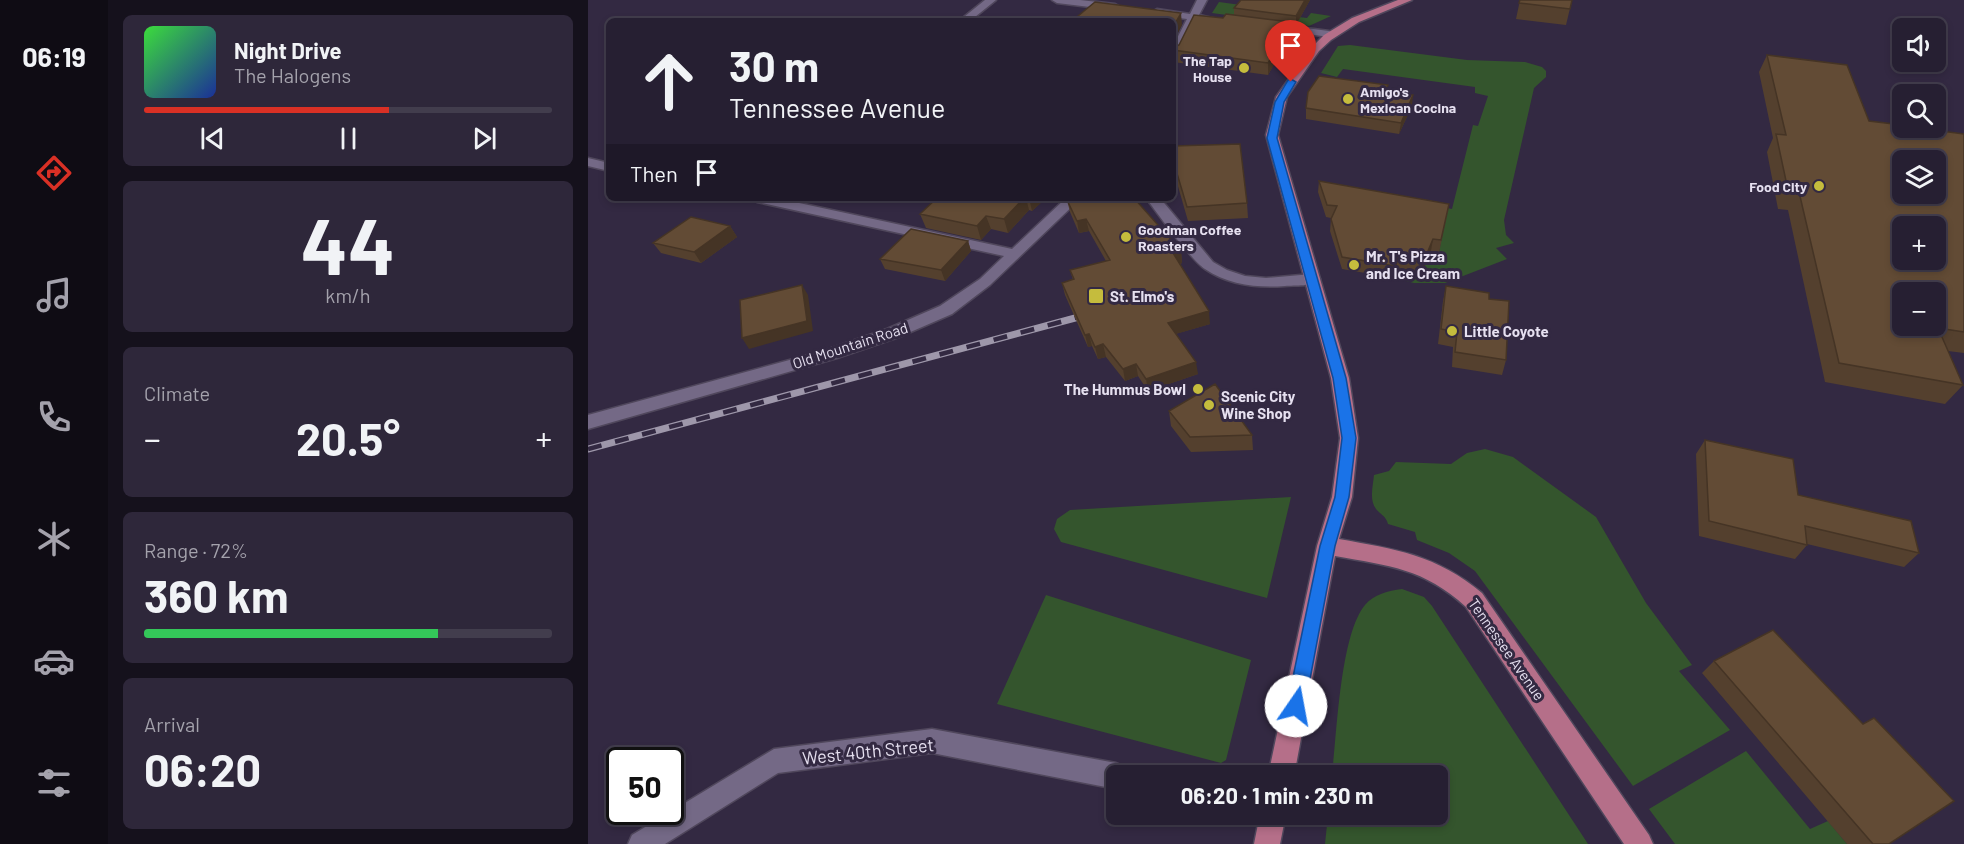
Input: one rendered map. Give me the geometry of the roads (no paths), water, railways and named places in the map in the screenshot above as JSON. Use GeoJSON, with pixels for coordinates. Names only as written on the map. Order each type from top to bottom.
{"type":"FeatureCollection","features":[{"type":"Feature","properties":{"kind":"main road"},"geometry":{"type":"LineString","coordinates":[[1283,765],[1327,546],[1342,497],[1349,438],[1340,378],[1272,138],[1280,102],[1303,62],[1329,34],[1360,18],[1407,0]]}},
{"type":"Feature","properties":{"kind":"main road","name":"Tennessee Avenue"},"geometry":{"type":"LineString","coordinates":[[1327,546],[1426,566],[1459,585],[1474,600],[1640,844]]}},
{"type":"Feature","properties":{"kind":"main road"},"geometry":{"type":"LineString","coordinates":[[1267,844],[1271,825]]}},
{"type":"Feature","properties":{"kind":"street"},"geometry":{"type":"LineString","coordinates":[[968,18],[991,0]]}},
{"type":"Feature","properties":{"kind":"street"},"geometry":{"type":"LineString","coordinates":[[1057,0],[1124,8]]}},
{"type":"Feature","properties":{"kind":"street"},"geometry":{"type":"LineString","coordinates":[[1176,50],[1191,17],[1202,0]]}},
{"type":"Feature","properties":{"kind":"street"},"geometry":{"type":"LineString","coordinates":[[1147,11],[1229,22]]}},
{"type":"Feature","properties":{"kind":"street"},"geometry":{"type":"LineString","coordinates":[[1251,24],[1329,34]]}},
{"type":"Feature","properties":{"kind":"street"},"geometry":{"type":"LineString","coordinates":[[588,162],[606,166]]}},
{"type":"Feature","properties":{"kind":"street"},"geometry":{"type":"LineString","coordinates":[[771,201],[1016,254]]}},
{"type":"Feature","properties":{"kind":"street","name":"Old Mountain Road"},"geometry":{"type":"LineString","coordinates":[[588,422],[831,354],[893,333],[946,310],[985,282],[1071,201]]}},
{"type":"Feature","properties":{"kind":"street"},"geometry":{"type":"LineString","coordinates":[[1155,201],[1208,265],[1222,273],[1243,280],[1266,282],[1312,279]]}},
{"type":"Feature","properties":{"kind":"street","name":"West 40th Street"},"geometry":{"type":"LineString","coordinates":[[641,844],[774,761],[932,741],[1106,774]]}},
{"type":"Feature","properties":{"kind":"railway"},"geometry":{"type":"LineString","coordinates":[[588,449],[1090,314]]}},
{"type":"Feature","properties":{"kind":"place","name":"The Tap House"},"geometry":{"type":"Point","coordinates":[1244,68]}},
{"type":"Feature","properties":{"kind":"place","name":"Amigo's Mexican Cocina"},"geometry":{"type":"Point","coordinates":[1348,99]}},
{"type":"Feature","properties":{"kind":"place","name":"Food City"},"geometry":{"type":"Point","coordinates":[1819,186]}},
{"type":"Feature","properties":{"kind":"place","name":"Goodman Coffee Roasters"},"geometry":{"type":"Point","coordinates":[1126,237]}},
{"type":"Feature","properties":{"kind":"place","name":"Mr. T's Pizza and Ice Cream"},"geometry":{"type":"Point","coordinates":[1354,265]}},
{"type":"Feature","properties":{"kind":"place","name":"St. Elmo's"},"geometry":{"type":"Point","coordinates":[1096,296]}},
{"type":"Feature","properties":{"kind":"place","name":"Little Coyote"},"geometry":{"type":"Point","coordinates":[1452,331]}},
{"type":"Feature","properties":{"kind":"place","name":"The Hummus Bowl"},"geometry":{"type":"Point","coordinates":[1198,389]}},
{"type":"Feature","properties":{"kind":"place","name":"Scenic City Wine Shop"},"geometry":{"type":"Point","coordinates":[1209,405]}}]}
